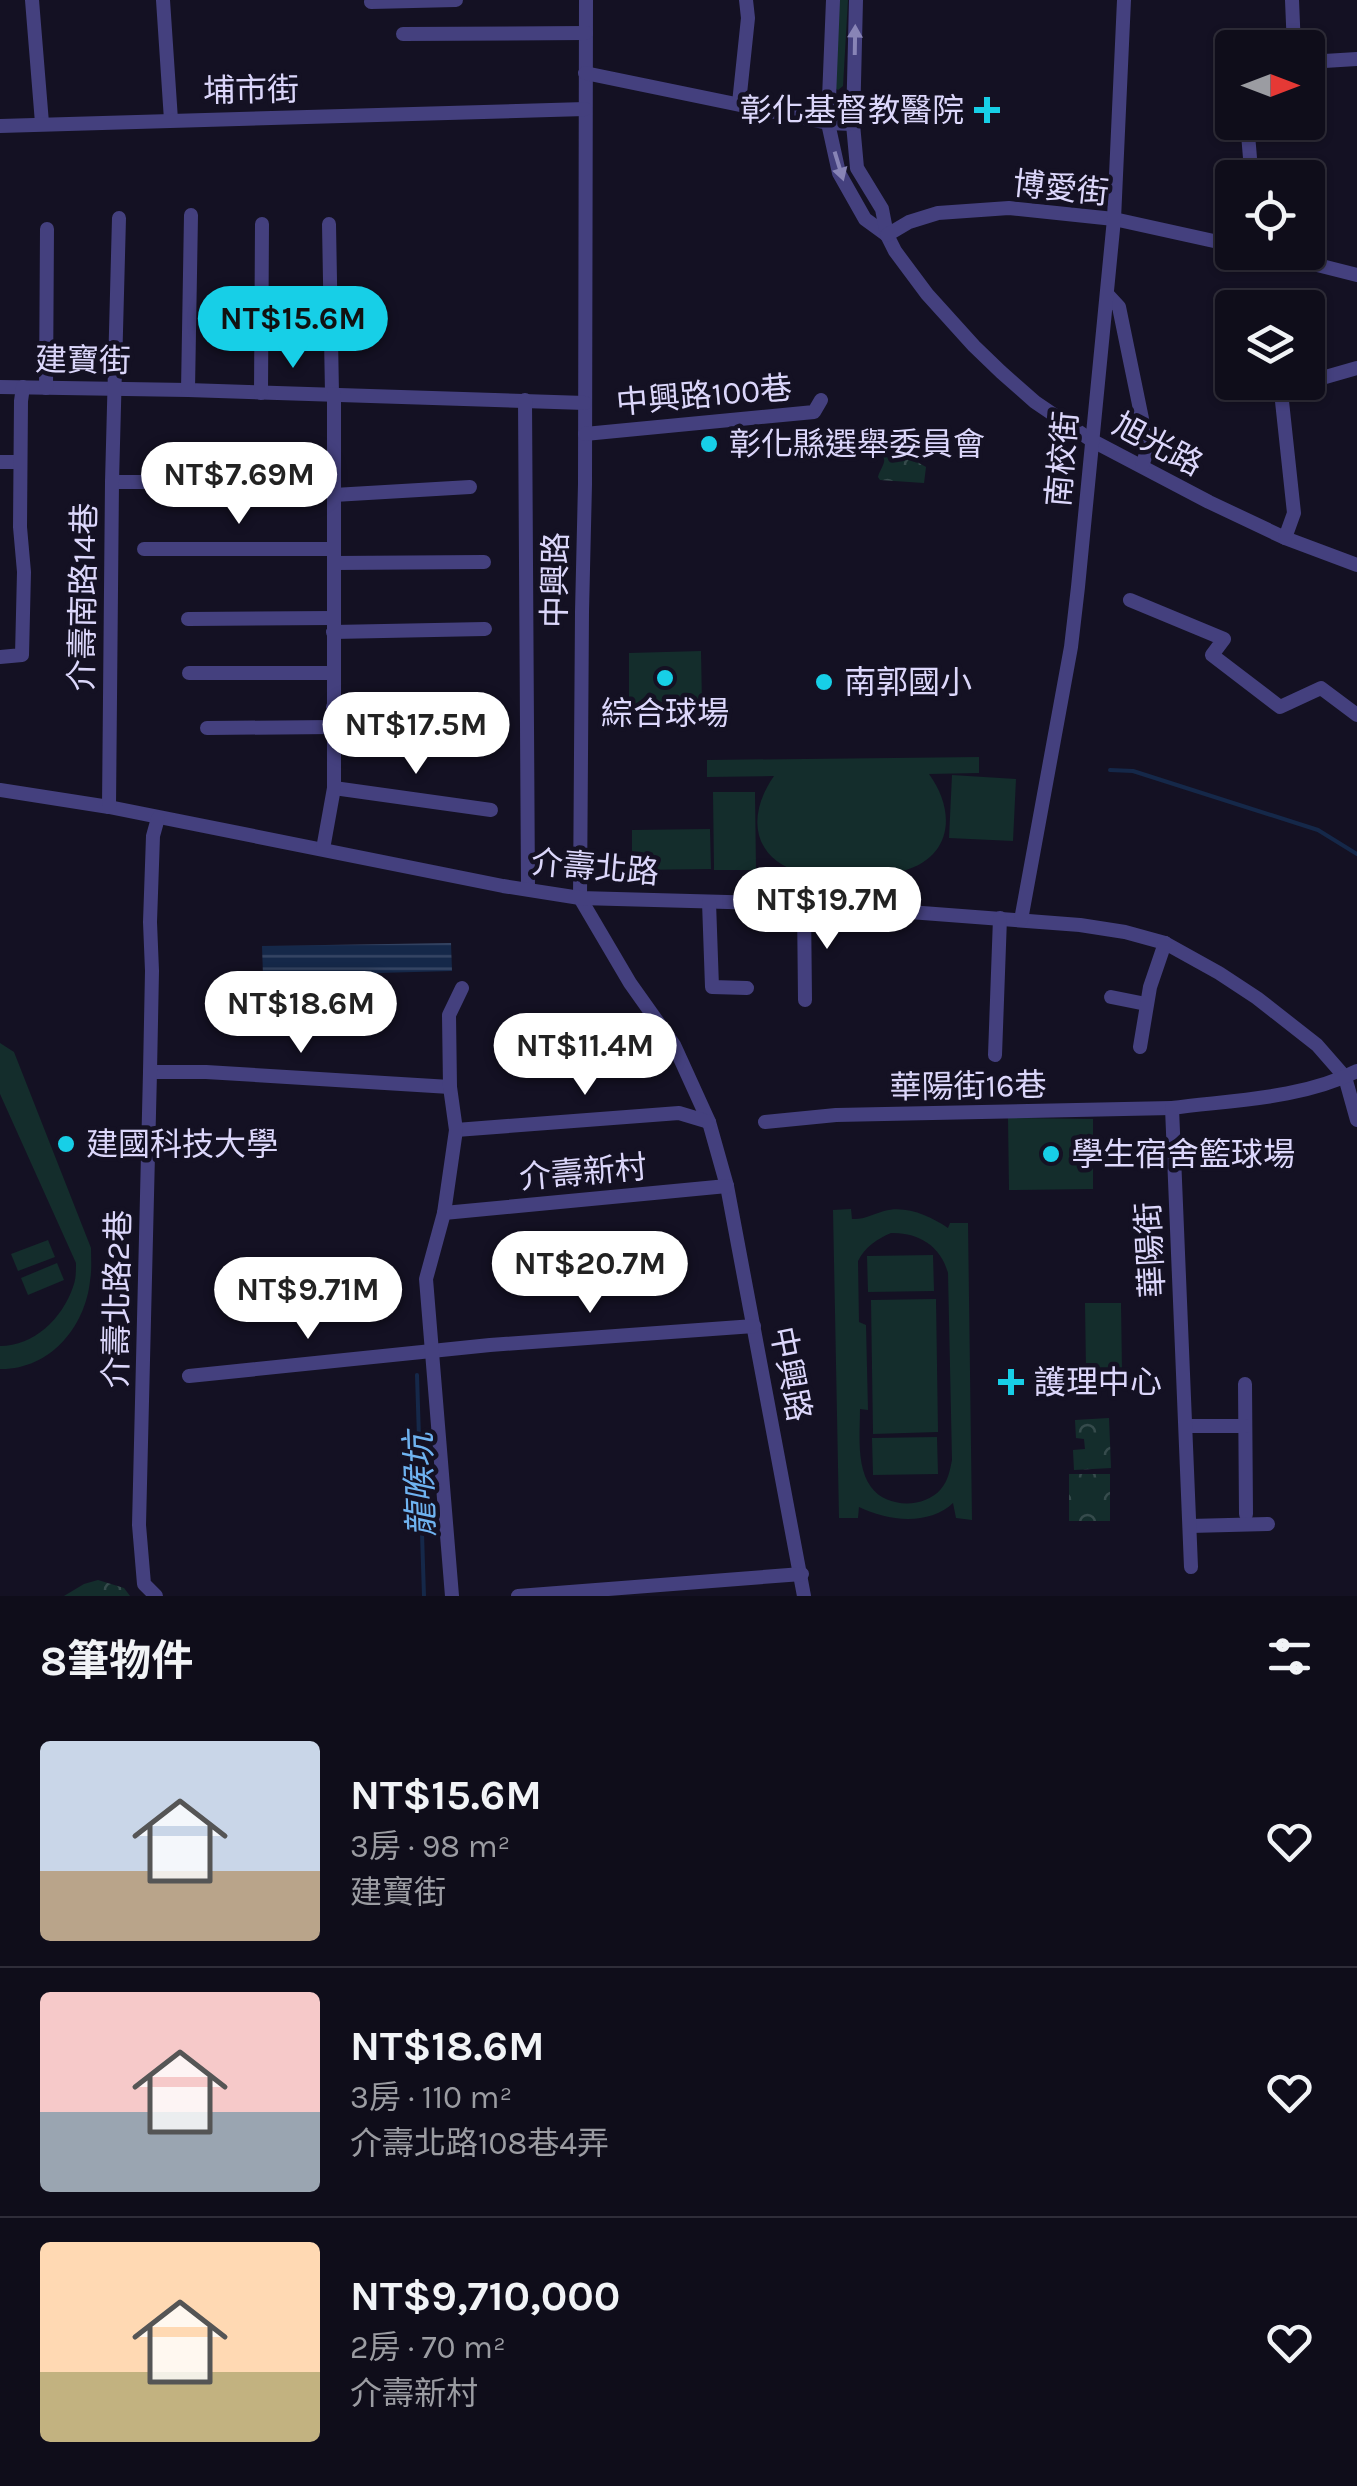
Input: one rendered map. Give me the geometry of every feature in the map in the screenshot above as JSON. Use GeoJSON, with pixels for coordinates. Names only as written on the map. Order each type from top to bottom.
{"type":"FeatureCollection","features":[{"type":"Feature","properties":{"kind":"street"},"geometry":{"type":"LineString","coordinates":[[32,0],[42,124]]}},
{"type":"Feature","properties":{"kind":"street"},"geometry":{"type":"LineString","coordinates":[[162,0],[171,120]]}},
{"type":"Feature","properties":{"kind":"street"},"geometry":{"type":"LineString","coordinates":[[371,2],[456,0]]}},
{"type":"Feature","properties":{"kind":"street","name":"中興路"},"geometry":{"type":"LineString","coordinates":[[586,0],[580,898],[630,984],[674,1045],[709,1122],[727,1186],[804,1596]]}},
{"type":"Feature","properties":{"kind":"street"},"geometry":{"type":"LineString","coordinates":[[739,103],[748,18],[746,0]]}},
{"type":"Feature","properties":{"kind":"street","name":"旭光路"},"geometry":{"type":"LineString","coordinates":[[833,0],[828,123],[839,173],[865,219],[887,235]]}},
{"type":"Feature","properties":{"kind":"street","name":"旭光路"},"geometry":{"type":"LineString","coordinates":[[856,0],[853,124],[857,168],[882,209],[894,250],[927,294],[974,346],[1035,402],[1091,440],[1285,538],[1357,565]]}},
{"type":"Feature","properties":{"kind":"street","name":"南校街"},"geometry":{"type":"LineString","coordinates":[[1022,920],[1071,647],[1114,219],[1124,0]]}},
{"type":"Feature","properties":{"kind":"street"},"geometry":{"type":"LineString","coordinates":[[1292,0],[1293,30]]}},
{"type":"Feature","properties":{"kind":"street"},"geometry":{"type":"LineString","coordinates":[[404,34],[586,33]]}},
{"type":"Feature","properties":{"kind":"street"},"geometry":{"type":"LineString","coordinates":[[1325,61],[1357,59]]}},
{"type":"Feature","properties":{"kind":"street"},"geometry":{"type":"LineString","coordinates":[[586,73],[828,123],[853,124]]}},
{"type":"Feature","properties":{"kind":"street","name":"埔市街"},"geometry":{"type":"LineString","coordinates":[[0,126],[586,109]]}},
{"type":"Feature","properties":{"kind":"street"},"geometry":{"type":"LineString","coordinates":[[1249,140],[1250,158]]}},
{"type":"Feature","properties":{"kind":"street","name":"博愛街"},"geometry":{"type":"LineString","coordinates":[[887,235],[909,222],[938,214],[1008,208],[1114,219],[1215,241]]}},
{"type":"Feature","properties":{"kind":"street"},"geometry":{"type":"LineString","coordinates":[[188,390],[191,216]]}},
{"type":"Feature","properties":{"kind":"street","name":"介壽南路14巷"},"geometry":{"type":"LineString","coordinates":[[109,807],[119,218]]}},
{"type":"Feature","properties":{"kind":"street"},"geometry":{"type":"LineString","coordinates":[[261,393],[262,224]]}},
{"type":"Feature","properties":{"kind":"street"},"geometry":{"type":"LineString","coordinates":[[323,849],[334,788],[329,224]]}},
{"type":"Feature","properties":{"kind":"street"},"geometry":{"type":"LineString","coordinates":[[46,388],[47,228]]}},
{"type":"Feature","properties":{"kind":"street"},"geometry":{"type":"LineString","coordinates":[[1325,267],[1357,275]]}},
{"type":"Feature","properties":{"kind":"street"},"geometry":{"type":"LineString","coordinates":[[1107,294],[1119,307],[1148,448],[1142,466]]}},
{"type":"Feature","properties":{"kind":"street"},"geometry":{"type":"LineString","coordinates":[[1325,377],[1357,368]]}},
{"type":"Feature","properties":{"kind":"street","name":"建寶街"},"geometry":{"type":"LineString","coordinates":[[0,387],[585,403]]}},
{"type":"Feature","properties":{"kind":"street"},"geometry":{"type":"LineString","coordinates":[[0,657],[22,656],[23,387]]}},
{"type":"Feature","properties":{"kind":"street"},"geometry":{"type":"LineString","coordinates":[[525,400],[528,890]]}},
{"type":"Feature","properties":{"kind":"street","name":"中興路100巷"},"geometry":{"type":"LineString","coordinates":[[585,434],[814,412],[821,400]]}},
{"type":"Feature","properties":{"kind":"street"},"geometry":{"type":"LineString","coordinates":[[1282,400],[1294,513],[1285,538]]}},
{"type":"Feature","properties":{"kind":"street"},"geometry":{"type":"LineString","coordinates":[[0,462],[20,462]]}},
{"type":"Feature","properties":{"kind":"street"},"geometry":{"type":"LineString","coordinates":[[112,482],[470,487]]}},
{"type":"Feature","properties":{"kind":"street"},"geometry":{"type":"LineString","coordinates":[[144,549],[484,562]]}},
{"type":"Feature","properties":{"kind":"street"},"geometry":{"type":"LineString","coordinates":[[1130,600],[1224,640],[1212,655],[1280,707],[1322,688],[1357,715]]}},
{"type":"Feature","properties":{"kind":"street"},"geometry":{"type":"LineString","coordinates":[[188,619],[485,629]]}},
{"type":"Feature","properties":{"kind":"street"},"geometry":{"type":"LineString","coordinates":[[189,673],[333,673]]}},
{"type":"Feature","properties":{"kind":"street"},"geometry":{"type":"LineString","coordinates":[[334,707],[494,705]]}},
{"type":"Feature","properties":{"kind":"street"},"geometry":{"type":"LineString","coordinates":[[206,728],[333,727]]}},
{"type":"Feature","properties":{"kind":"street"},"geometry":{"type":"LineString","coordinates":[[334,788],[491,810]]}},
{"type":"Feature","properties":{"kind":"street","name":"介壽北路"},"geometry":{"type":"LineString","coordinates":[[0,790],[109,807],[580,898],[804,904],[1000,918],[1125,932],[1165,943],[1219,973],[1257,998],[1351,1074]]}},
{"type":"Feature","properties":{"kind":"street","name":"介壽北路2巷"},"geometry":{"type":"LineString","coordinates":[[156,1596],[144,1584],[139,1525],[150,922],[153,836],[158,818]]}},
{"type":"Feature","properties":{"kind":"street"},"geometry":{"type":"LineString","coordinates":[[710,902],[712,987],[746,988]]}},
{"type":"Feature","properties":{"kind":"street"},"geometry":{"type":"LineString","coordinates":[[804,904],[805,1000]]}},
{"type":"Feature","properties":{"kind":"street"},"geometry":{"type":"LineString","coordinates":[[995,1055],[1000,918]]}},
{"type":"Feature","properties":{"kind":"street"},"geometry":{"type":"LineString","coordinates":[[1140,1047],[1146,1004],[1165,943]]}},
{"type":"Feature","properties":{"kind":"street"},"geometry":{"type":"LineString","coordinates":[[452,1596],[426,1279],[444,1213],[456,1130],[450,1087],[449,1015],[462,988]]}},
{"type":"Feature","properties":{"kind":"street"},"geometry":{"type":"LineString","coordinates":[[1111,998],[1146,1004]]}},
{"type":"Feature","properties":{"kind":"street"},"geometry":{"type":"LineString","coordinates":[[150,1072],[450,1087]]}},
{"type":"Feature","properties":{"kind":"street"},"geometry":{"type":"LineString","coordinates":[[1172,1108],[1292,1092],[1351,1074],[1357,1120]]}},
{"type":"Feature","properties":{"kind":"street","name":"華陽街16巷"},"geometry":{"type":"LineString","coordinates":[[765,1122],[836,1116],[1172,1108]]}},
{"type":"Feature","properties":{"kind":"street","name":"華陽街"},"geometry":{"type":"LineString","coordinates":[[1172,1108],[1191,1566]]}},
{"type":"Feature","properties":{"kind":"street","name":"介壽新村"},"geometry":{"type":"LineString","coordinates":[[456,1130],[679,1114],[709,1122]]}},
{"type":"Feature","properties":{"kind":"street","name":"介壽新村"},"geometry":{"type":"LineString","coordinates":[[444,1213],[727,1186]]}},
{"type":"Feature","properties":{"kind":"street"},"geometry":{"type":"LineString","coordinates":[[189,1376],[490,1345],[754,1326]]}},
{"type":"Feature","properties":{"kind":"street"},"geometry":{"type":"LineString","coordinates":[[1245,1384],[1246,1514]]}},
{"type":"Feature","properties":{"kind":"street"},"geometry":{"type":"LineString","coordinates":[[1186,1426],[1246,1426]]}},
{"type":"Feature","properties":{"kind":"street"},"geometry":{"type":"LineString","coordinates":[[1190,1526],[1268,1524]]}},
{"type":"Feature","properties":{"kind":"street"},"geometry":{"type":"LineString","coordinates":[[518,1596],[802,1574]]}},
{"type":"Feature","properties":{"kind":"green space"},"geometry":{"type":"Polygon","coordinates":[[[839,0],[848,0],[843,86],[838,90],[835,88],[839,0]]]}},
{"type":"Feature","properties":{"kind":"green space"},"geometry":{"type":"Polygon","coordinates":[[[874,426],[882,435],[880,441],[926,467],[924,483],[880,480],[884,458],[871,452],[867,440],[874,426]]]}},
{"type":"Feature","properties":{"kind":"green space","name":"綜合球場"},"geometry":{"type":"Polygon","coordinates":[[[701,651],[702,704],[629,706],[629,653],[701,651]]]}},
{"type":"Feature","properties":{"kind":"green space"},"geometry":{"type":"Polygon","coordinates":[[[979,757],[979,773],[929,774],[943,803],[945,831],[932,855],[903,871],[802,873],[785,866],[764,847],[757,821],[765,791],[774,776],[707,777],[707,760],[979,757]]]}},
{"type":"Feature","properties":{"kind":"green space"},"geometry":{"type":"Polygon","coordinates":[[[952,775],[1016,779],[1013,841],[949,838],[952,775]]]}},
{"type":"Feature","properties":{"kind":"green space"},"geometry":{"type":"Polygon","coordinates":[[[713,792],[755,792],[756,870],[714,870],[713,792]]]}},
{"type":"Feature","properties":{"kind":"green space"},"geometry":{"type":"Polygon","coordinates":[[[710,829],[711,869],[632,870],[632,830],[710,829]]]}},
{"type":"Feature","properties":{"kind":"green space"},"geometry":{"type":"Polygon","coordinates":[[[0,1043],[14,1052],[91,1248],[91,1277],[81,1315],[62,1343],[34,1362],[0,1369],[0,1346],[35,1336],[62,1310],[74,1284],[76,1263],[0,1094],[0,1043]]]}},
{"type":"Feature","properties":{"kind":"green space","name":"學生宿舍籃球場"},"geometry":{"type":"Polygon","coordinates":[[[1008,1118],[1093,1119],[1093,1189],[1009,1190],[1008,1118]]]}},
{"type":"Feature","properties":{"kind":"green space"},"geometry":{"type":"Polygon","coordinates":[[[851,1209],[852,1219],[901,1209],[948,1228],[950,1223],[968,1223],[972,1520],[956,1518],[953,1503],[920,1518],[882,1516],[859,1507],[858,1518],[839,1518],[833,1210],[851,1209]],[[891,1233],[876,1241],[858,1261],[859,1322],[866,1325],[868,1410],[860,1409],[861,1459],[866,1479],[878,1494],[895,1502],[915,1503],[941,1489],[952,1460],[948,1273],[940,1255],[927,1242],[891,1233]]]}},
{"type":"Feature","properties":{"kind":"green space"},"geometry":{"type":"Polygon","coordinates":[[[48,1240],[55,1257],[18,1271],[11,1254],[48,1240]]]}},
{"type":"Feature","properties":{"kind":"green space"},"geometry":{"type":"Polygon","coordinates":[[[933,1255],[934,1291],[868,1292],[867,1256],[933,1255]]]}},
{"type":"Feature","properties":{"kind":"green space"},"geometry":{"type":"Polygon","coordinates":[[[57,1263],[64,1280],[28,1295],[21,1278],[57,1263]]]}},
{"type":"Feature","properties":{"kind":"green space"},"geometry":{"type":"Polygon","coordinates":[[[936,1299],[938,1432],[873,1434],[871,1300],[936,1299]]]}},
{"type":"Feature","properties":{"kind":"green space"},"geometry":{"type":"Polygon","coordinates":[[[1085,1303],[1121,1303],[1122,1371],[1120,1387],[1113,1391],[1099,1385],[1086,1371],[1085,1303]]]}},
{"type":"Feature","properties":{"kind":"green space"},"geometry":{"type":"Polygon","coordinates":[[[1109,1418],[1111,1468],[1074,1470],[1073,1450],[1085,1449],[1084,1439],[1076,1438],[1075,1420],[1109,1418]]]}},
{"type":"Feature","properties":{"kind":"green space"},"geometry":{"type":"Polygon","coordinates":[[[937,1437],[938,1474],[873,1475],[872,1438],[937,1437]]]}},
{"type":"Feature","properties":{"kind":"green space"},"geometry":{"type":"Polygon","coordinates":[[[1069,1474],[1110,1474],[1110,1521],[1069,1521],[1069,1474]]]}},
{"type":"Feature","properties":{"kind":"green space"},"geometry":{"type":"Polygon","coordinates":[[[98,1580],[124,1588],[130,1596],[64,1596],[84,1584],[98,1580]]]}},
{"type":"Feature","properties":{"kind":"water"},"geometry":{"type":"Polygon","coordinates":[[[451,943],[452,971],[263,976],[262,946],[451,943]]]}},
{"type":"Feature","properties":{"kind":"waterway"},"geometry":{"type":"LineString","coordinates":[[1110,770],[1133,771],[1318,830],[1357,854]]}},
{"type":"Feature","properties":{"kind":"waterway","name":"龍喉坑"},"geometry":{"type":"LineString","coordinates":[[417,1375],[424,1596]]}},
{"type":"Feature","properties":{"kind":"place","name":"彰化基督教醫院"},"geometry":{"type":"Point","coordinates":[987,110]}},
{"type":"Feature","properties":{"kind":"place","name":"彰化縣選舉委員會"},"geometry":{"type":"Point","coordinates":[709,444]}},
{"type":"Feature","properties":{"kind":"place","name":"綜合球場"},"geometry":{"type":"Point","coordinates":[665,678]}},
{"type":"Feature","properties":{"kind":"place","name":"南郭國小"},"geometry":{"type":"Point","coordinates":[824,682]}},
{"type":"Feature","properties":{"kind":"place","name":"建國科技大學"},"geometry":{"type":"Point","coordinates":[66,1144]}},
{"type":"Feature","properties":{"kind":"place","name":"學生宿舍籃球場"},"geometry":{"type":"Point","coordinates":[1051,1154]}},
{"type":"Feature","properties":{"kind":"place","name":"護理中心"},"geometry":{"type":"Point","coordinates":[1011,1382]}}]}
